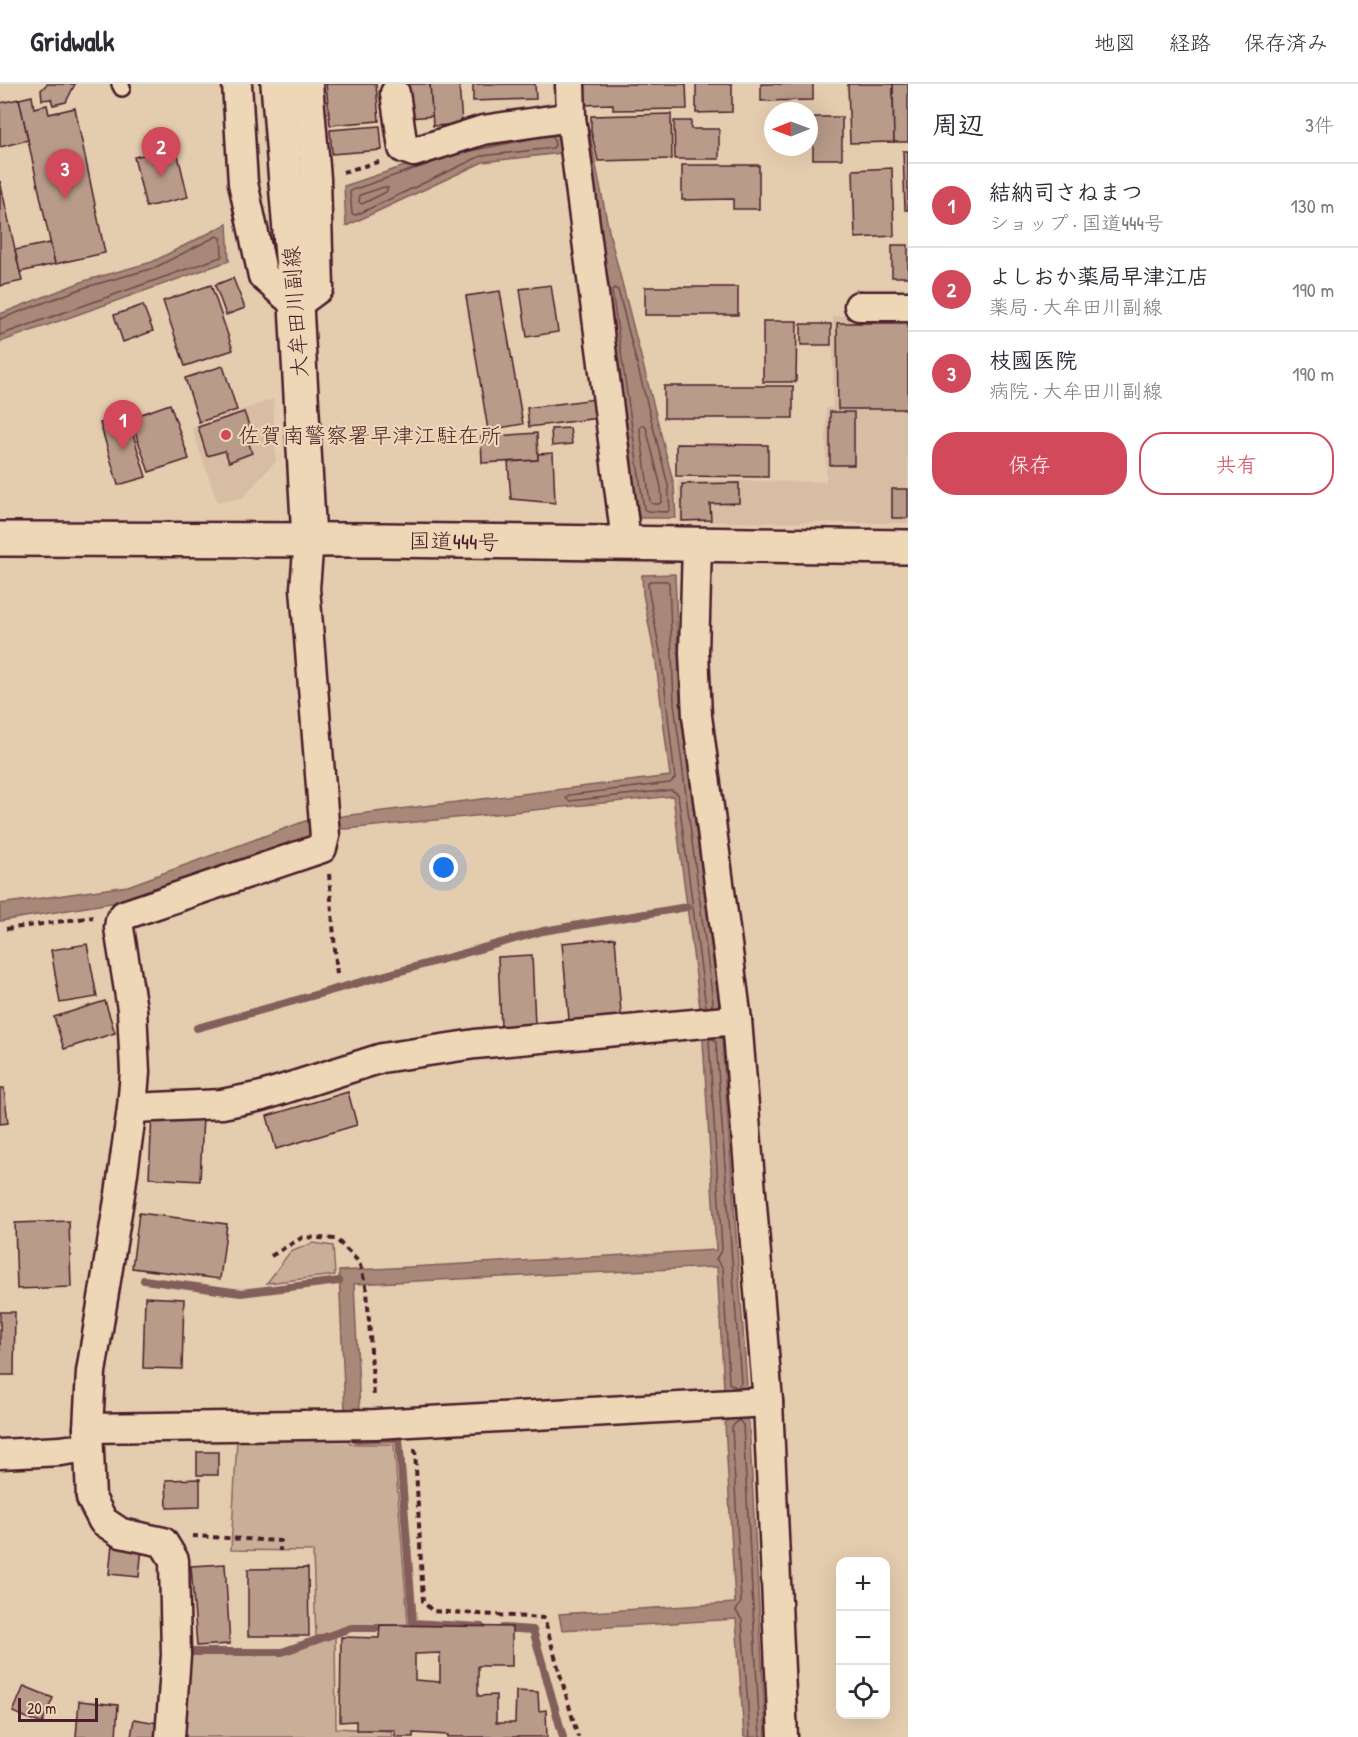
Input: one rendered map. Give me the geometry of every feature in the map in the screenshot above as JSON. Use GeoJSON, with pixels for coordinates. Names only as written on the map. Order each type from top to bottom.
{"type":"FeatureCollection","features":[{"type":"Feature","properties":{"kind":"main road","name":"大牟田川副線"},"geometry":{"type":"LineString","coordinates":[[278,84],[296,305],[309,540]]}},
{"type":"Feature","properties":{"kind":"main road","name":"国道444号"},"geometry":{"type":"LineString","coordinates":[[0,539],[908,547]]}},
{"type":"Feature","properties":{"kind":"street"},"geometry":{"type":"LineString","coordinates":[[237,84],[243,183],[262,276],[296,305],[319,288],[316,179],[308,84]]}},
{"type":"Feature","properties":{"kind":"street"},"geometry":{"type":"LineString","coordinates":[[570,84],[571,117],[624,525],[623,544]]}},
{"type":"Feature","properties":{"kind":"street"},"geometry":{"type":"LineString","coordinates":[[395,93],[403,148],[414,152],[483,129],[571,117]]}},
{"type":"Feature","properties":{"kind":"street"},"geometry":{"type":"LineString","coordinates":[[859,306],[908,306]]}},
{"type":"Feature","properties":{"kind":"street"},"geometry":{"type":"LineString","coordinates":[[170,1737],[176,1655],[174,1560],[163,1542],[121,1533],[103,1521],[91,1498],[88,1438],[91,1372],[132,1108],[135,1072],[132,1009],[119,928],[124,915],[323,833],[305,588],[309,540]]}},
{"type":"Feature","properties":{"kind":"street"},"geometry":{"type":"LineString","coordinates":[[697,545],[694,652],[718,1022],[748,1403],[783,1737]]}},
{"type":"Feature","properties":{"kind":"street"},"geometry":{"type":"LineString","coordinates":[[132,1108],[222,1104],[262,1096],[382,1058],[475,1044],[718,1022]]}},
{"type":"Feature","properties":{"kind":"street"},"geometry":{"type":"LineString","coordinates":[[0,1454],[61,1451],[88,1438],[748,1403]]}},
{"type":"Feature","properties":{"kind":"path"},"geometry":{"type":"LineString","coordinates":[[316,179],[414,152]]}},
{"type":"Feature","properties":{"kind":"path"},"geometry":{"type":"LineString","coordinates":[[323,833],[328,861],[338,975]]}},
{"type":"Feature","properties":{"kind":"path"},"geometry":{"type":"LineString","coordinates":[[6,929],[99,916],[120,921]]}},
{"type":"Feature","properties":{"kind":"path"},"geometry":{"type":"LineString","coordinates":[[271,1256],[303,1237],[336,1239],[359,1262],[367,1290],[376,1424]]}},
{"type":"Feature","properties":{"kind":"path"},"geometry":{"type":"LineString","coordinates":[[413,1422],[423,1601],[432,1611],[544,1618],[578,1737]]}},
{"type":"Feature","properties":{"kind":"path"},"geometry":{"type":"LineString","coordinates":[[174,1560],[188,1536],[280,1541],[280,1551]]}},
{"type":"Feature","properties":{"kind":"shaded area"},"geometry":{"type":"Polygon","coordinates":[[[833,316],[908,316],[908,523],[679,522],[678,480],[826,482],[826,408],[833,408],[833,316]]]}},
{"type":"Feature","properties":{"kind":"shaded area"},"geometry":{"type":"Polygon","coordinates":[[[273,399],[276,461],[242,498],[217,502],[192,428],[273,399]]]}},
{"type":"Feature","properties":{"kind":"shaded area"},"geometry":{"type":"Polygon","coordinates":[[[313,1243],[333,1246],[335,1275],[267,1283],[290,1252],[313,1243]]]}},
{"type":"Feature","properties":{"kind":"shaded area"},"geometry":{"type":"Polygon","coordinates":[[[348,1438],[350,1444],[394,1444],[408,1624],[349,1627],[316,1638],[313,1551],[231,1550],[237,1439],[348,1438]]]}},
{"type":"Feature","properties":{"kind":"shaded area"},"geometry":{"type":"Polygon","coordinates":[[[335,1636],[336,1728],[391,1731],[392,1737],[177,1737],[189,1653],[281,1653],[335,1636]]]}},
{"type":"Feature","properties":{"kind":"water"},"geometry":{"type":"Polygon","coordinates":[[[560,127],[561,153],[483,162],[346,226],[344,186],[462,147],[560,127]]]}},
{"type":"Feature","properties":{"kind":"water"},"geometry":{"type":"Polygon","coordinates":[[[582,130],[589,130],[610,236],[674,485],[676,518],[639,518],[582,130]]]}},
{"type":"Feature","properties":{"kind":"water"},"geometry":{"type":"Polygon","coordinates":[[[227,224],[229,261],[0,342],[0,314],[84,281],[152,262],[227,224]]]}},
{"type":"Feature","properties":{"kind":"water"},"geometry":{"type":"Polygon","coordinates":[[[675,574],[680,702],[719,1003],[713,1020],[722,1040],[747,1385],[743,1404],[749,1422],[766,1737],[744,1737],[736,1619],[562,1630],[559,1614],[735,1603],[725,1423],[731,1418],[730,1391],[724,1389],[717,1267],[354,1284],[360,1412],[345,1412],[339,1271],[716,1250],[703,1041],[705,1026],[700,1008],[673,796],[346,829],[320,828],[304,841],[117,902],[0,921],[0,904],[128,886],[308,820],[330,822],[342,816],[670,776],[642,575],[675,574]]]}},
{"type":"Feature","properties":{"kind":"building"},"geometry":{"type":"Polygon","coordinates":[[[47,84],[75,84],[66,102],[53,105],[51,99],[42,100],[41,90],[47,84]]]}},
{"type":"Feature","properties":{"kind":"building"},"geometry":{"type":"Polygon","coordinates":[[[326,84],[376,84],[379,121],[330,125],[326,84]]]}},
{"type":"Feature","properties":{"kind":"building"},"geometry":{"type":"Polygon","coordinates":[[[407,84],[430,84],[433,116],[410,118],[407,84]]]}},
{"type":"Feature","properties":{"kind":"building"},"geometry":{"type":"Polygon","coordinates":[[[430,84],[459,84],[462,124],[433,126],[430,84]]]}},
{"type":"Feature","properties":{"kind":"building"},"geometry":{"type":"Polygon","coordinates":[[[473,84],[535,84],[536,99],[473,101],[473,84]]]}},
{"type":"Feature","properties":{"kind":"building"},"geometry":{"type":"Polygon","coordinates":[[[581,84],[686,84],[687,109],[613,110],[613,104],[582,105],[581,84]]]}},
{"type":"Feature","properties":{"kind":"building"},"geometry":{"type":"Polygon","coordinates":[[[696,84],[732,84],[732,112],[696,113],[696,84]]]}},
{"type":"Feature","properties":{"kind":"building"},"geometry":{"type":"Polygon","coordinates":[[[761,84],[813,84],[813,100],[761,101],[761,84]]]}},
{"type":"Feature","properties":{"kind":"building"},"geometry":{"type":"Polygon","coordinates":[[[848,84],[893,84],[894,142],[850,143],[848,84]]]}},
{"type":"Feature","properties":{"kind":"building"},"geometry":{"type":"Polygon","coordinates":[[[893,84],[908,84],[908,142],[894,142],[893,84]]]}},
{"type":"Feature","properties":{"kind":"building"},"geometry":{"type":"Polygon","coordinates":[[[32,96],[34,108],[47,105],[49,114],[75,108],[105,253],[55,264],[19,99],[32,96]]]}},
{"type":"Feature","properties":{"kind":"building"},"geometry":{"type":"Polygon","coordinates":[[[19,99],[28,140],[0,147],[0,103],[19,99]]]}},
{"type":"Feature","properties":{"kind":"building"},"geometry":{"type":"Polygon","coordinates":[[[671,114],[672,159],[598,161],[591,131],[591,116],[671,114]]]}},
{"type":"Feature","properties":{"kind":"building"},"geometry":{"type":"Polygon","coordinates":[[[818,117],[842,117],[842,159],[813,159],[813,156],[818,156],[818,117]]]}},
{"type":"Feature","properties":{"kind":"building"},"geometry":{"type":"Polygon","coordinates":[[[674,121],[691,121],[691,129],[719,129],[719,159],[675,159],[674,121]]]}},
{"type":"Feature","properties":{"kind":"building"},"geometry":{"type":"Polygon","coordinates":[[[380,126],[382,150],[332,154],[330,130],[380,126]]]}},
{"type":"Feature","properties":{"kind":"building"},"geometry":{"type":"Polygon","coordinates":[[[176,147],[188,197],[146,207],[134,157],[176,147]]]}},
{"type":"Feature","properties":{"kind":"building"},"geometry":{"type":"Polygon","coordinates":[[[903,151],[908,151],[908,210],[905,210],[903,151]]]}},
{"type":"Feature","properties":{"kind":"building"},"geometry":{"type":"Polygon","coordinates":[[[682,165],[759,165],[759,209],[733,209],[733,199],[682,200],[682,165]]]}},
{"type":"Feature","properties":{"kind":"building"},"geometry":{"type":"Polygon","coordinates":[[[892,168],[894,236],[855,238],[853,170],[892,168]]]}},
{"type":"Feature","properties":{"kind":"building"},"geometry":{"type":"Polygon","coordinates":[[[0,181],[22,281],[0,286],[0,181]]]}},
{"type":"Feature","properties":{"kind":"building"},"geometry":{"type":"Polygon","coordinates":[[[50,243],[55,264],[20,272],[15,250],[50,243]]]}},
{"type":"Feature","properties":{"kind":"building"},"geometry":{"type":"Polygon","coordinates":[[[892,245],[908,245],[908,277],[892,277],[892,245]]]}},
{"type":"Feature","properties":{"kind":"building"},"geometry":{"type":"Polygon","coordinates":[[[233,278],[245,308],[226,315],[215,285],[233,278]]]}},
{"type":"Feature","properties":{"kind":"building"},"geometry":{"type":"Polygon","coordinates":[[[211,285],[233,350],[185,366],[163,301],[211,285]]]}},
{"type":"Feature","properties":{"kind":"building"},"geometry":{"type":"Polygon","coordinates":[[[551,285],[558,332],[527,337],[520,289],[551,285]]]}},
{"type":"Feature","properties":{"kind":"building"},"geometry":{"type":"Polygon","coordinates":[[[645,287],[738,287],[738,315],[645,315],[645,287]]]}},
{"type":"Feature","properties":{"kind":"building"},"geometry":{"type":"Polygon","coordinates":[[[500,291],[523,424],[488,430],[466,296],[500,291]]]}},
{"type":"Feature","properties":{"kind":"building"},"geometry":{"type":"Polygon","coordinates":[[[143,305],[153,331],[123,342],[114,315],[143,305]]]}},
{"type":"Feature","properties":{"kind":"building"},"geometry":{"type":"Polygon","coordinates":[[[763,321],[797,321],[796,382],[763,382],[763,321]]]}},
{"type":"Feature","properties":{"kind":"building"},"geometry":{"type":"Polygon","coordinates":[[[837,323],[908,323],[908,409],[838,409],[837,323]]]}},
{"type":"Feature","properties":{"kind":"building"},"geometry":{"type":"Polygon","coordinates":[[[801,324],[831,324],[831,345],[801,345],[801,324]]]}},
{"type":"Feature","properties":{"kind":"building"},"geometry":{"type":"Polygon","coordinates":[[[223,366],[237,410],[199,422],[185,378],[223,366]]]}},
{"type":"Feature","properties":{"kind":"building"},"geometry":{"type":"Polygon","coordinates":[[[664,386],[793,386],[793,418],[664,418],[664,386]]]}},
{"type":"Feature","properties":{"kind":"building"},"geometry":{"type":"Polygon","coordinates":[[[595,399],[598,418],[529,427],[527,408],[595,399]]]}},
{"type":"Feature","properties":{"kind":"building"},"geometry":{"type":"Polygon","coordinates":[[[170,404],[189,459],[149,472],[130,418],[170,404]]]}},
{"type":"Feature","properties":{"kind":"building","name":"佐賀南警察署早津江駐在所"},"geometry":{"type":"Polygon","coordinates":[[[244,412],[255,442],[249,444],[252,453],[229,462],[225,451],[207,456],[198,427],[244,412]]]}},
{"type":"Feature","properties":{"kind":"building"},"geometry":{"type":"Polygon","coordinates":[[[830,412],[854,412],[854,465],[830,465],[830,412]]]}},
{"type":"Feature","properties":{"kind":"building"},"geometry":{"type":"Polygon","coordinates":[[[127,415],[146,477],[118,485],[100,423],[127,415]]]}},
{"type":"Feature","properties":{"kind":"building"},"geometry":{"type":"Polygon","coordinates":[[[570,428],[572,444],[552,446],[551,429],[570,428]]]}},
{"type":"Feature","properties":{"kind":"building"},"geometry":{"type":"Polygon","coordinates":[[[537,433],[538,460],[482,463],[481,437],[537,433]]]}},
{"type":"Feature","properties":{"kind":"building"},"geometry":{"type":"Polygon","coordinates":[[[676,444],[768,445],[768,477],[676,476],[676,444]]]}},
{"type":"Feature","properties":{"kind":"building"},"geometry":{"type":"Polygon","coordinates":[[[553,453],[555,503],[511,499],[508,462],[538,460],[538,454],[553,453]]]}},
{"type":"Feature","properties":{"kind":"building"},"geometry":{"type":"Polygon","coordinates":[[[739,483],[739,503],[710,504],[711,520],[682,521],[682,484],[739,483]]]}},
{"type":"Feature","properties":{"kind":"building"},"geometry":{"type":"Polygon","coordinates":[[[892,489],[908,489],[908,518],[892,518],[892,489]]]}},
{"type":"Feature","properties":{"kind":"building"},"geometry":{"type":"Polygon","coordinates":[[[615,938],[622,1025],[570,1030],[562,943],[615,938]]]}},
{"type":"Feature","properties":{"kind":"building"},"geometry":{"type":"Polygon","coordinates":[[[87,944],[97,997],[60,1003],[51,950],[87,944]]]}},
{"type":"Feature","properties":{"kind":"building"},"geometry":{"type":"Polygon","coordinates":[[[532,955],[535,1025],[501,1027],[498,957],[532,955]]]}},
{"type":"Feature","properties":{"kind":"building"},"geometry":{"type":"Polygon","coordinates":[[[105,1001],[115,1033],[64,1049],[54,1017],[105,1001]]]}},
{"type":"Feature","properties":{"kind":"building"},"geometry":{"type":"Polygon","coordinates":[[[0,1088],[4,1088],[8,1123],[0,1124],[0,1088]]]}},
{"type":"Feature","properties":{"kind":"building"},"geometry":{"type":"Polygon","coordinates":[[[348,1092],[357,1125],[276,1149],[267,1116],[348,1092]]]}},
{"type":"Feature","properties":{"kind":"building"},"geometry":{"type":"Polygon","coordinates":[[[152,1114],[203,1116],[200,1181],[149,1178],[152,1114]]]}},
{"type":"Feature","properties":{"kind":"building"},"geometry":{"type":"Polygon","coordinates":[[[139,1213],[227,1224],[220,1279],[132,1268],[139,1213]]]}},
{"type":"Feature","properties":{"kind":"building"},"geometry":{"type":"Polygon","coordinates":[[[69,1221],[71,1287],[17,1289],[15,1223],[69,1221]]]}},
{"type":"Feature","properties":{"kind":"building"},"geometry":{"type":"Polygon","coordinates":[[[145,1297],[184,1299],[182,1369],[143,1368],[145,1297]]]}},
{"type":"Feature","properties":{"kind":"building"},"geometry":{"type":"Polygon","coordinates":[[[0,1312],[15,1312],[14,1375],[0,1375],[0,1312]]]}},
{"type":"Feature","properties":{"kind":"building"},"geometry":{"type":"Polygon","coordinates":[[[197,1452],[218,1452],[218,1475],[197,1475],[197,1452]]]}},
{"type":"Feature","properties":{"kind":"building"},"geometry":{"type":"Polygon","coordinates":[[[200,1479],[200,1507],[167,1508],[166,1480],[200,1479]]]}},
{"type":"Feature","properties":{"kind":"building"},"geometry":{"type":"Polygon","coordinates":[[[113,1534],[143,1537],[139,1577],[109,1574],[113,1534]]]}},
{"type":"Feature","properties":{"kind":"building"},"geometry":{"type":"Polygon","coordinates":[[[225,1564],[230,1644],[197,1646],[191,1566],[225,1564]]]}},
{"type":"Feature","properties":{"kind":"building"},"geometry":{"type":"Polygon","coordinates":[[[308,1568],[309,1636],[248,1636],[248,1569],[308,1568]]]}},
{"type":"Feature","properties":{"kind":"building"},"geometry":{"type":"Polygon","coordinates":[[[380,1625],[512,1627],[512,1666],[478,1666],[478,1696],[496,1695],[496,1723],[515,1723],[516,1691],[538,1692],[539,1711],[546,1710],[547,1737],[448,1737],[448,1735],[413,1733],[413,1737],[395,1737],[395,1730],[356,1730],[356,1721],[340,1722],[341,1637],[379,1638],[380,1625]],[[440,1653],[415,1654],[415,1680],[440,1682],[440,1653]]]}},
{"type":"Feature","properties":{"kind":"building"},"geometry":{"type":"Polygon","coordinates":[[[24,1686],[53,1698],[42,1724],[13,1712],[24,1686]]]}},
{"type":"Feature","properties":{"kind":"building"},"geometry":{"type":"Polygon","coordinates":[[[79,1701],[118,1705],[116,1737],[76,1737],[79,1701]]]}},
{"type":"Feature","properties":{"kind":"building"},"geometry":{"type":"Polygon","coordinates":[[[134,1719],[158,1723],[156,1737],[131,1737],[134,1719]]]}},
{"type":"Feature","properties":{"kind":"waterway"},"geometry":{"type":"LineString","coordinates":[[197,1028],[543,931],[687,907]]}},
{"type":"Feature","properties":{"kind":"waterway"},"geometry":{"type":"LineString","coordinates":[[144,1280],[241,1293],[339,1281]]}},
{"type":"Feature","properties":{"kind":"waterway"},"geometry":{"type":"LineString","coordinates":[[356,1439],[399,1438],[413,1623],[481,1627]]}},
{"type":"Feature","properties":{"kind":"waterway"},"geometry":{"type":"LineString","coordinates":[[188,1652],[282,1652],[351,1628],[390,1628]]}},
{"type":"Feature","properties":{"kind":"waterway"},"geometry":{"type":"LineString","coordinates":[[503,1628],[533,1630],[563,1737]]}},
{"type":"Feature","properties":{"kind":"place","name":"よしおか薬局早津江店"},"geometry":{"type":"Point","coordinates":[161,177]}},
{"type":"Feature","properties":{"kind":"place","name":"枝國医院"},"geometry":{"type":"Point","coordinates":[65,199]}},
{"type":"Feature","properties":{"kind":"place","name":"佐賀南警察署早津江駐在所"},"geometry":{"type":"Point","coordinates":[226,435]}},
{"type":"Feature","properties":{"kind":"place","name":"結納司さねまつ"},"geometry":{"type":"Point","coordinates":[123,450]}}]}
